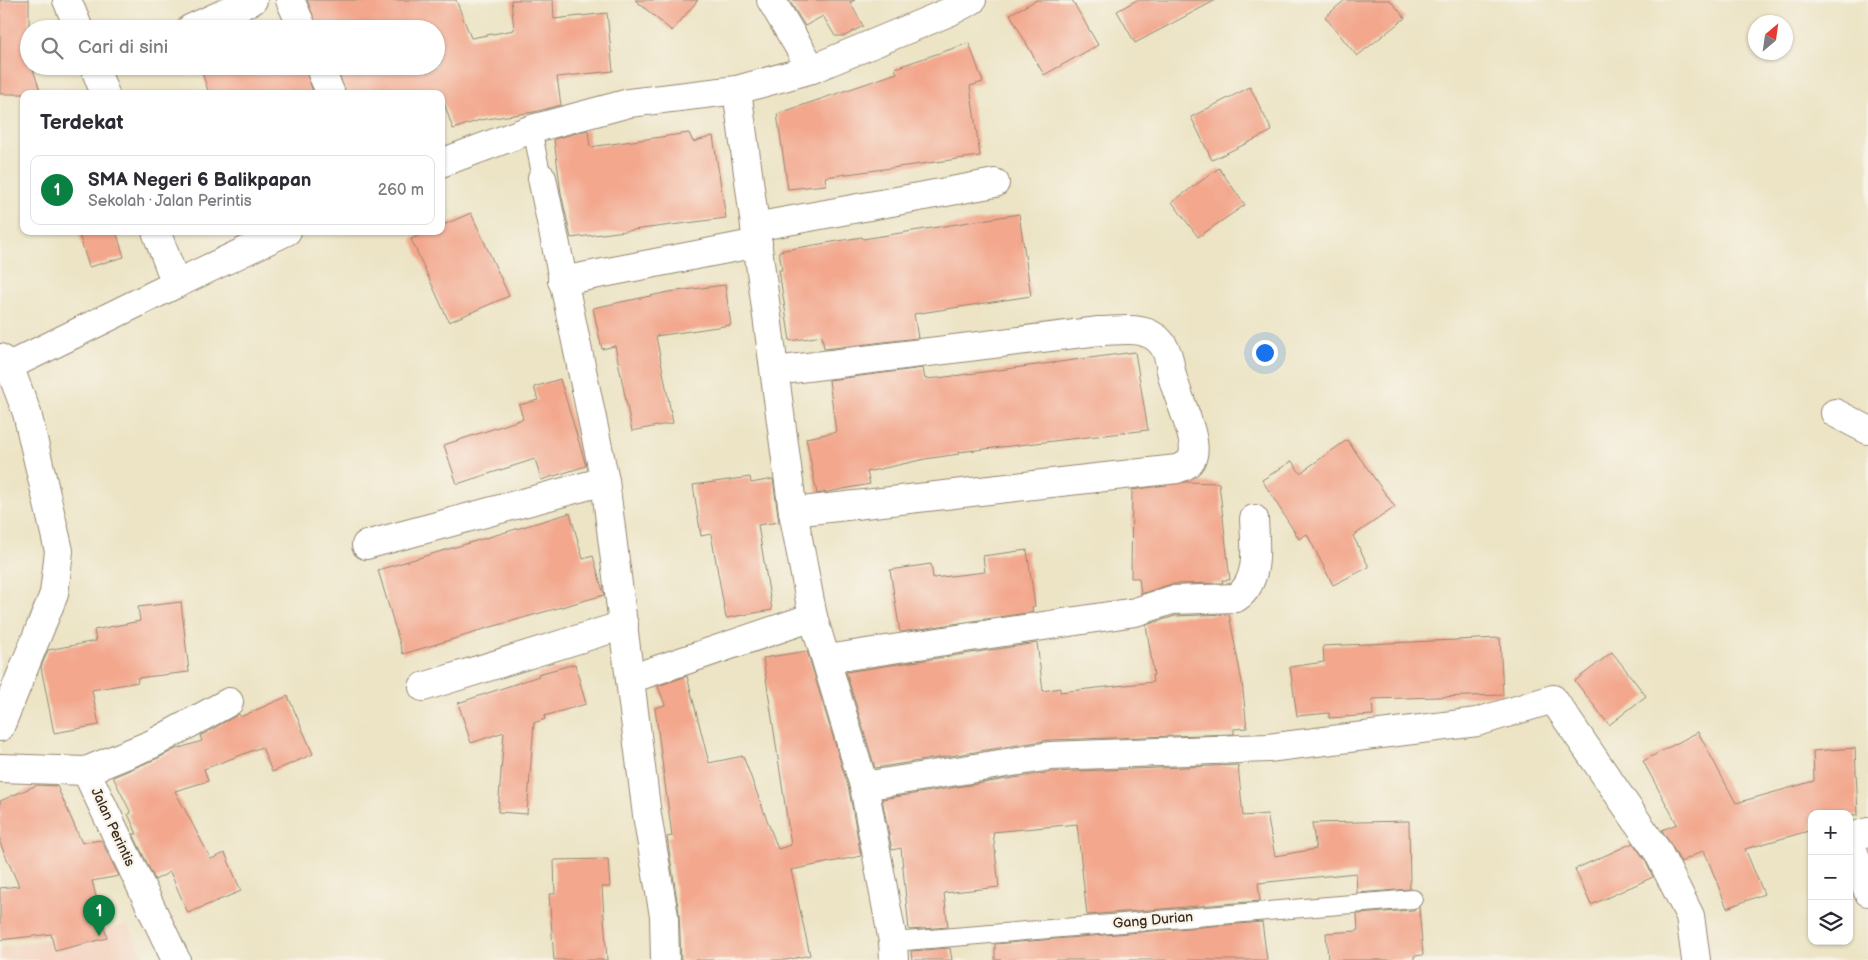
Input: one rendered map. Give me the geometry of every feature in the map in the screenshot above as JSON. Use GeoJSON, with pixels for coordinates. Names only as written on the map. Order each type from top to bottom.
{"type":"FeatureCollection","features":[{"type":"Feature","properties":{"kind":"street"},"geometry":{"type":"LineString","coordinates":[[67,0],[75,20]]}},
{"type":"Feature","properties":{"kind":"street"},"geometry":{"type":"LineString","coordinates":[[290,0],[299,20]]}},
{"type":"Feature","properties":{"kind":"street"},"geometry":{"type":"LineString","coordinates":[[770,0],[776,6],[812,69]]}},
{"type":"Feature","properties":{"kind":"street"},"geometry":{"type":"LineString","coordinates":[[445,162],[532,129],[628,103],[737,90],[812,69],[949,12],[972,0]]}},
{"type":"Feature","properties":{"kind":"street"},"geometry":{"type":"LineString","coordinates":[[209,20],[246,2]]}},
{"type":"Feature","properties":{"kind":"street"},"geometry":{"type":"LineString","coordinates":[[323,75],[329,90]]}},
{"type":"Feature","properties":{"kind":"street"},"geometry":{"type":"LineString","coordinates":[[737,90],[793,512],[813,617],[864,786],[893,951]]}},
{"type":"Feature","properties":{"kind":"street"},"geometry":{"type":"LineString","coordinates":[[542,178],[605,481],[647,815],[664,916],[665,960]]}},
{"type":"Feature","properties":{"kind":"street"},"geometry":{"type":"LineString","coordinates":[[562,281],[756,235],[995,182]]}},
{"type":"Feature","properties":{"kind":"street"},"geometry":{"type":"LineString","coordinates":[[158,235],[176,284]]}},
{"type":"Feature","properties":{"kind":"street"},"geometry":{"type":"LineString","coordinates":[[0,727],[54,594],[59,551],[27,413],[5,362],[279,235]]}},
{"type":"Feature","properties":{"kind":"street"},"geometry":{"type":"LineString","coordinates":[[775,371],[1099,331],[1136,330],[1157,338],[1168,355],[1172,375],[1194,442],[1194,454],[1190,461],[1186,466],[1177,469],[793,512]]}},
{"type":"Feature","properties":{"kind":"street"},"geometry":{"type":"LineString","coordinates":[[1835,413],[1868,430]]}},
{"type":"Feature","properties":{"kind":"street"},"geometry":{"type":"LineString","coordinates":[[366,546],[605,481]]}},
{"type":"Feature","properties":{"kind":"street"},"geometry":{"type":"LineString","coordinates":[[827,659],[1135,612],[1172,600],[1236,598],[1244,592],[1251,582],[1255,545],[1254,519]]}},
{"type":"Feature","properties":{"kind":"street"},"geometry":{"type":"LineString","coordinates":[[630,679],[813,617]]}},
{"type":"Feature","properties":{"kind":"street"},"geometry":{"type":"LineString","coordinates":[[424,686],[624,625]]}},
{"type":"Feature","properties":{"kind":"street"},"geometry":{"type":"LineString","coordinates":[[864,786],[1050,756],[1268,748],[1477,722],[1553,699],[1658,852],[1690,916],[1696,960]]}},
{"type":"Feature","properties":{"kind":"street"},"geometry":{"type":"LineString","coordinates":[[86,771],[152,744],[230,702]]}},
{"type":"Feature","properties":{"kind":"street","name":"Jalan Perintis"},"geometry":{"type":"LineString","coordinates":[[0,768],[86,771],[176,960]]}},
{"type":"Feature","properties":{"kind":"street"},"geometry":{"type":"LineString","coordinates":[[1868,832],[1858,835],[1853,840],[1852,847],[1868,892]]}},
{"type":"Feature","properties":{"kind":"lane"},"geometry":{"type":"LineString","coordinates":[[532,129],[542,178]]}},
{"type":"Feature","properties":{"kind":"lane","name":"Gang Durian"},"geometry":{"type":"LineString","coordinates":[[893,951],[1413,899]]}},
{"type":"Feature","properties":{"kind":"shaded area"},"geometry":{"type":"Polygon","coordinates":[[[128,925],[145,960],[0,960],[0,948],[128,925]]]}},
{"type":"Feature","properties":{"kind":"building"},"geometry":{"type":"Polygon","coordinates":[[[0,0],[29,0],[29,20],[20,20],[20,75],[35,75],[40,90],[20,90],[20,94],[0,94],[0,0]]]}},
{"type":"Feature","properties":{"kind":"building"},"geometry":{"type":"Polygon","coordinates":[[[307,0],[456,0],[471,38],[514,30],[511,0],[553,0],[554,19],[607,13],[613,71],[557,77],[561,105],[534,112],[480,120],[453,129],[445,106],[445,90],[345,90],[339,75],[445,75],[445,20],[315,20],[307,0]]]}},
{"type":"Feature","properties":{"kind":"building"},"geometry":{"type":"Polygon","coordinates":[[[635,0],[698,0],[672,31],[635,0]]]}},
{"type":"Feature","properties":{"kind":"building"},"geometry":{"type":"Polygon","coordinates":[[[789,0],[855,0],[850,2],[863,26],[845,36],[835,36],[823,16],[805,26],[789,0]]]}},
{"type":"Feature","properties":{"kind":"building"},"geometry":{"type":"Polygon","coordinates":[[[1037,0],[1072,0],[1098,45],[1044,75],[1010,14],[1037,0]]]}},
{"type":"Feature","properties":{"kind":"building"},"geometry":{"type":"Polygon","coordinates":[[[1137,0],[1216,0],[1135,43],[1117,11],[1137,0]]]}},
{"type":"Feature","properties":{"kind":"building"},"geometry":{"type":"Polygon","coordinates":[[[1345,0],[1390,0],[1405,18],[1357,56],[1325,17],[1345,0]]]}},
{"type":"Feature","properties":{"kind":"building"},"geometry":{"type":"Polygon","coordinates":[[[969,43],[983,82],[970,86],[980,156],[825,177],[826,185],[788,189],[777,114],[897,73],[895,68],[969,43]]]}},
{"type":"Feature","properties":{"kind":"building"},"geometry":{"type":"Polygon","coordinates":[[[203,75],[307,75],[313,90],[208,90],[203,75]]]}},
{"type":"Feature","properties":{"kind":"building"},"geometry":{"type":"Polygon","coordinates":[[[1250,87],[1272,131],[1212,160],[1191,117],[1250,87]]]}},
{"type":"Feature","properties":{"kind":"building"},"geometry":{"type":"Polygon","coordinates":[[[588,130],[590,147],[689,133],[693,142],[713,136],[726,218],[571,238],[561,193],[554,139],[588,130]]]}},
{"type":"Feature","properties":{"kind":"building"},"geometry":{"type":"Polygon","coordinates":[[[1219,168],[1245,205],[1198,237],[1172,202],[1219,168]]]}},
{"type":"Feature","properties":{"kind":"building"},"geometry":{"type":"Polygon","coordinates":[[[471,213],[509,296],[449,322],[411,239],[420,235],[445,235],[445,224],[471,213]]]}},
{"type":"Feature","properties":{"kind":"building"},"geometry":{"type":"Polygon","coordinates":[[[1019,214],[1031,296],[914,314],[918,338],[824,349],[822,336],[790,341],[779,270],[782,270],[779,251],[1019,214]]]}},
{"type":"Feature","properties":{"kind":"building"},"geometry":{"type":"Polygon","coordinates":[[[79,235],[117,235],[124,257],[89,267],[79,235]]]}},
{"type":"Feature","properties":{"kind":"building"},"geometry":{"type":"Polygon","coordinates":[[[725,285],[731,325],[656,336],[673,423],[632,431],[615,346],[602,349],[593,308],[669,292],[725,285]]]}},
{"type":"Feature","properties":{"kind":"building"},"geometry":{"type":"Polygon","coordinates":[[[1135,352],[1148,430],[959,452],[959,454],[925,459],[867,472],[870,484],[817,494],[806,438],[836,432],[829,380],[923,368],[925,379],[938,378],[1135,352]]]}},
{"type":"Feature","properties":{"kind":"building"},"geometry":{"type":"Polygon","coordinates":[[[560,379],[586,466],[541,480],[535,459],[457,484],[444,445],[523,419],[519,405],[538,400],[534,387],[560,379]]]}},
{"type":"Feature","properties":{"kind":"building"},"geometry":{"type":"Polygon","coordinates":[[[1347,440],[1395,507],[1353,536],[1369,567],[1333,585],[1307,534],[1299,539],[1262,480],[1292,461],[1300,473],[1347,440]]]}},
{"type":"Feature","properties":{"kind":"building"},"geometry":{"type":"Polygon","coordinates":[[[750,477],[751,483],[773,479],[779,522],[758,525],[772,610],[726,618],[711,534],[701,536],[693,485],[750,477]]]}},
{"type":"Feature","properties":{"kind":"building"},"geometry":{"type":"Polygon","coordinates":[[[1185,482],[1219,483],[1230,580],[1222,580],[1223,583],[1171,584],[1141,594],[1139,578],[1131,578],[1132,490],[1185,482]]]}},
{"type":"Feature","properties":{"kind":"building"},"geometry":{"type":"Polygon","coordinates":[[[570,513],[583,559],[593,556],[604,595],[403,654],[378,570],[570,513]]]}},
{"type":"Feature","properties":{"kind":"building"},"geometry":{"type":"Polygon","coordinates":[[[1027,550],[1035,606],[1032,607],[1033,612],[900,632],[890,570],[931,564],[933,578],[985,572],[983,556],[1027,550]]]}},
{"type":"Feature","properties":{"kind":"building"},"geometry":{"type":"Polygon","coordinates":[[[181,602],[189,672],[137,678],[138,682],[92,690],[99,725],[54,733],[41,667],[48,650],[96,641],[94,630],[140,621],[138,607],[181,602]]]}},
{"type":"Feature","properties":{"kind":"building"},"geometry":{"type":"Polygon","coordinates":[[[1229,614],[1242,682],[1247,728],[1234,729],[1234,734],[1049,740],[875,768],[846,672],[1037,643],[1043,691],[1060,688],[1060,692],[1153,682],[1152,675],[1154,675],[1146,625],[1175,616],[1229,614]]]}},
{"type":"Feature","properties":{"kind":"building"},"geometry":{"type":"Polygon","coordinates":[[[1500,638],[1503,695],[1372,699],[1373,715],[1329,718],[1329,713],[1297,716],[1290,667],[1324,662],[1323,646],[1500,638]]]}},
{"type":"Feature","properties":{"kind":"building"},"geometry":{"type":"Polygon","coordinates":[[[807,651],[849,790],[861,856],[791,870],[810,955],[786,960],[681,960],[679,913],[667,837],[672,836],[655,708],[665,705],[658,686],[687,676],[709,763],[743,756],[778,849],[791,845],[763,658],[807,651]]]}},
{"type":"Feature","properties":{"kind":"building"},"geometry":{"type":"Polygon","coordinates":[[[1612,652],[1646,696],[1609,725],[1575,681],[1612,652]]]}},
{"type":"Feature","properties":{"kind":"building"},"geometry":{"type":"Polygon","coordinates":[[[575,664],[586,704],[544,716],[545,719],[534,723],[527,814],[498,812],[504,732],[471,743],[458,703],[539,676],[538,674],[575,664]]]}},
{"type":"Feature","properties":{"kind":"building"},"geometry":{"type":"Polygon","coordinates":[[[288,696],[313,754],[272,772],[262,747],[204,769],[208,781],[175,791],[211,859],[225,853],[241,891],[188,913],[170,872],[155,880],[133,834],[137,834],[128,814],[131,813],[113,777],[176,749],[202,741],[200,736],[239,714],[240,717],[288,696]]]}},
{"type":"Feature","properties":{"kind":"building"},"geometry":{"type":"Polygon","coordinates":[[[1698,732],[1736,803],[1814,781],[1813,751],[1855,748],[1858,815],[1853,815],[1853,810],[1808,810],[1808,831],[1745,849],[1764,894],[1727,908],[1704,850],[1681,862],[1662,830],[1677,824],[1643,761],[1698,732]]]}},
{"type":"Feature","properties":{"kind":"building"},"geometry":{"type":"Polygon","coordinates":[[[1238,765],[1243,816],[1267,814],[1275,856],[1316,849],[1312,823],[1409,821],[1410,889],[1357,893],[1356,873],[1258,883],[1260,901],[1087,915],[1077,824],[993,832],[999,887],[944,893],[948,927],[909,930],[901,848],[892,850],[882,799],[1052,772],[1238,765]]]}},
{"type":"Feature","properties":{"kind":"building"},"geometry":{"type":"Polygon","coordinates":[[[37,785],[57,786],[82,843],[101,840],[119,876],[92,881],[107,938],[55,951],[51,934],[0,940],[0,888],[19,886],[0,843],[0,801],[37,785]]]}},
{"type":"Feature","properties":{"kind":"building"},"geometry":{"type":"Polygon","coordinates":[[[1633,843],[1645,860],[1653,877],[1591,905],[1575,869],[1633,843]]]}},
{"type":"Feature","properties":{"kind":"building"},"geometry":{"type":"Polygon","coordinates":[[[608,859],[610,887],[602,887],[607,960],[554,960],[549,894],[555,894],[554,860],[608,859]]]}},
{"type":"Feature","properties":{"kind":"building"},"geometry":{"type":"Polygon","coordinates":[[[1419,907],[1423,955],[1414,956],[1414,960],[1328,960],[1326,933],[1358,931],[1357,914],[1414,910],[1419,907]]]}},
{"type":"Feature","properties":{"kind":"building"},"geometry":{"type":"Polygon","coordinates":[[[1262,922],[1267,960],[995,960],[995,944],[1262,922]]]}},
{"type":"Feature","properties":{"kind":"building"},"geometry":{"type":"Polygon","coordinates":[[[950,948],[952,960],[912,960],[911,951],[950,948]]]}},
{"type":"Feature","properties":{"kind":"place","name":"SMA Negeri 6 Balikpapan"},"geometry":{"type":"Point","coordinates":[99,936]}}]}
